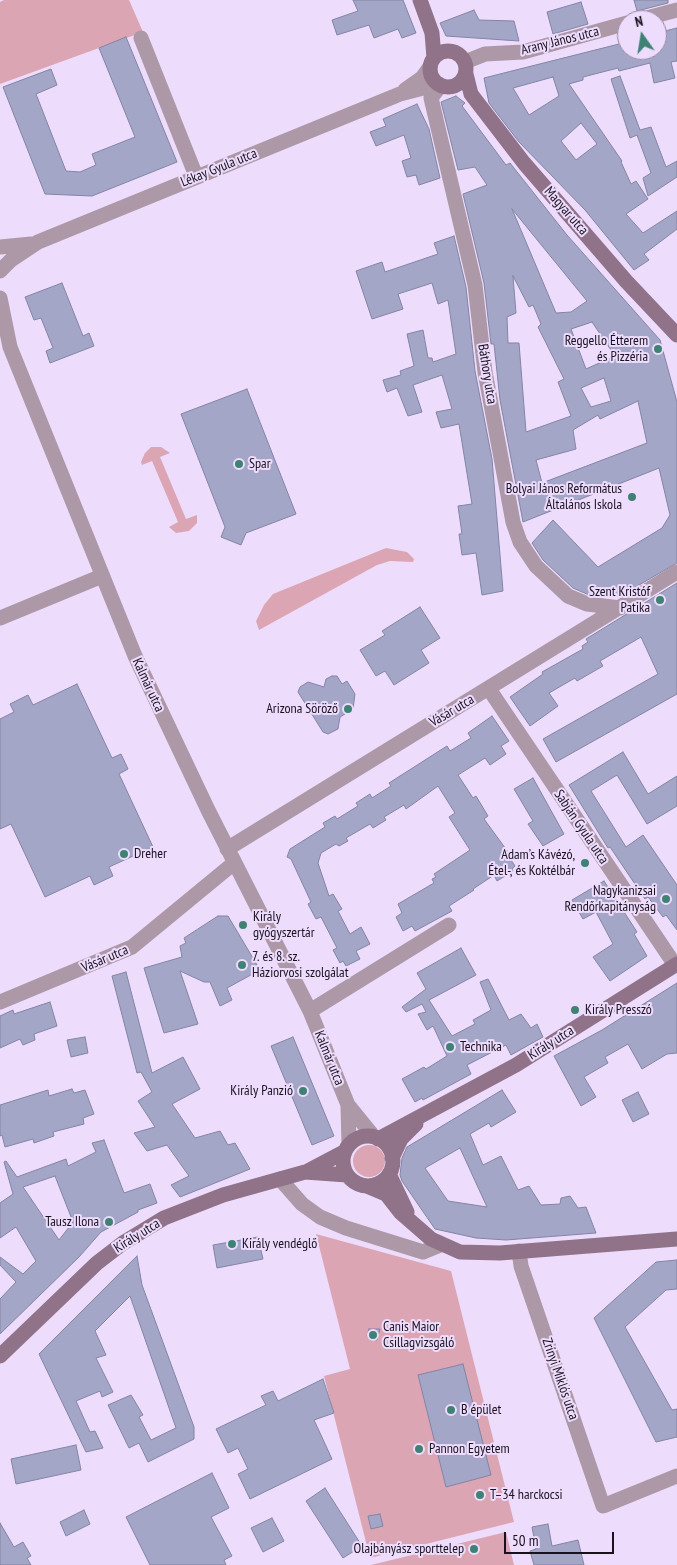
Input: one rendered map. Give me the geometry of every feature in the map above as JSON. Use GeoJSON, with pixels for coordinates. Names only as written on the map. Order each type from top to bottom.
{"type":"FeatureCollection","features":[{"type":"Feature","properties":{"kind":"main road"},"geometry":{"type":"LineString","coordinates":[[420,0],[432,33],[433,79],[445,85],[459,83],[465,68],[462,57],[451,51],[432,33]]}},
{"type":"Feature","properties":{"kind":"main road"},"geometry":{"type":"LineString","coordinates":[[432,62],[442,52],[451,51]]}},
{"type":"Feature","properties":{"kind":"main road","name":"Magyar utca"},"geometry":{"type":"LineString","coordinates":[[465,68],[471,94],[524,163],[665,324],[677,335]]}},
{"type":"Feature","properties":{"kind":"main road","name":"Magyar utca"},"geometry":{"type":"LineString","coordinates":[[445,85],[471,94]]}},
{"type":"Feature","properties":{"kind":"main road","name":"Király utca"},"geometry":{"type":"LineString","coordinates":[[376,1138],[413,1119],[422,1117],[516,1065],[676,964]]}},
{"type":"Feature","properties":{"kind":"main road","name":"Király utca"},"geometry":{"type":"LineString","coordinates":[[392,1158],[401,1139],[422,1117]]}},
{"type":"Feature","properties":{"kind":"main road"},"geometry":{"type":"LineString","coordinates":[[367,1186],[380,1183],[389,1174],[392,1158],[388,1146],[376,1138],[362,1137],[347,1148],[343,1163],[347,1175],[356,1183],[386,1194],[400,1212],[409,1218],[423,1233],[440,1245],[460,1252],[519,1252],[677,1239]]}},
{"type":"Feature","properties":{"kind":"main road","name":"Király utca"},"geometry":{"type":"LineString","coordinates":[[0,1356],[82,1275],[123,1243],[182,1210],[223,1195],[307,1172],[347,1148]]}},
{"type":"Feature","properties":{"kind":"main road","name":"Király utca"},"geometry":{"type":"LineString","coordinates":[[307,1172],[347,1175]]}},
{"type":"Feature","properties":{"kind":"main road"},"geometry":{"type":"LineString","coordinates":[[389,1174],[409,1218]]}},
{"type":"Feature","properties":{"kind":"street","name":"Arany János utca"},"geometry":{"type":"LineString","coordinates":[[465,68],[485,54],[523,52],[617,26]]}},
{"type":"Feature","properties":{"kind":"street"},"geometry":{"type":"LineString","coordinates":[[141,38],[196,176]]}},
{"type":"Feature","properties":{"kind":"street"},"geometry":{"type":"LineString","coordinates":[[400,94],[422,78],[432,62]]}},
{"type":"Feature","properties":{"kind":"street"},"geometry":{"type":"LineString","coordinates":[[400,94],[445,85]]}},
{"type":"Feature","properties":{"kind":"street","name":"Báthory utca"},"geometry":{"type":"LineString","coordinates":[[445,85],[431,98],[475,285],[486,372],[513,522],[520,542],[532,561],[568,596],[587,604],[620,608]]}},
{"type":"Feature","properties":{"kind":"street","name":"Lékay Gyula utca"},"geometry":{"type":"LineString","coordinates":[[38,242],[400,94]]}},
{"type":"Feature","properties":{"kind":"street"},"geometry":{"type":"LineString","coordinates":[[0,247],[38,242]]}},
{"type":"Feature","properties":{"kind":"street"},"geometry":{"type":"LineString","coordinates":[[0,271],[11,260],[38,242]]}},
{"type":"Feature","properties":{"kind":"street","name":"Kalmár utca"},"geometry":{"type":"LineString","coordinates":[[0,298],[10,347],[135,656],[227,849],[310,1011],[348,1104],[376,1138]]}},
{"type":"Feature","properties":{"kind":"street","name":"Kalmár utca"},"geometry":{"type":"LineString","coordinates":[[0,332],[10,347]]}},
{"type":"Feature","properties":{"kind":"street","name":"Vásár utca"},"geometry":{"type":"LineString","coordinates":[[227,849],[677,572]]}},
{"type":"Feature","properties":{"kind":"street"},"geometry":{"type":"LineString","coordinates":[[0,618],[102,576]]}},
{"type":"Feature","properties":{"kind":"street","name":"Sabján Gyula utca"},"geometry":{"type":"LineString","coordinates":[[488,689],[676,964]]}},
{"type":"Feature","properties":{"kind":"street","name":"Vásár utca"},"geometry":{"type":"LineString","coordinates":[[0,1002],[132,947],[234,863]]}},
{"type":"Feature","properties":{"kind":"street"},"geometry":{"type":"LineString","coordinates":[[310,1011],[449,925]]}},
{"type":"Feature","properties":{"kind":"street","name":"Kalmár utca"},"geometry":{"type":"LineString","coordinates":[[347,1148],[348,1104]]}},
{"type":"Feature","properties":{"kind":"street"},"geometry":{"type":"LineString","coordinates":[[280,1179],[310,1211],[346,1228],[423,1252],[440,1245]]}},
{"type":"Feature","properties":{"kind":"street","name":"Zrínyi Miklós utca"},"geometry":{"type":"LineString","coordinates":[[519,1252],[521,1266],[604,1506],[677,1476]]}},
{"type":"Feature","properties":{"kind":"shaded area"},"geometry":{"type":"Polygon","coordinates":[[[4,0],[129,0],[143,32],[0,84],[0,2],[4,0]]]}},
{"type":"Feature","properties":{"kind":"shaded area"},"geometry":{"type":"Polygon","coordinates":[[[151,447],[161,447],[170,453],[160,457],[186,519],[197,515],[197,523],[189,531],[176,533],[169,527],[178,522],[152,461],[142,465],[141,462],[145,453],[151,447]]]}},
{"type":"Feature","properties":{"kind":"shaded area"},"geometry":{"type":"Polygon","coordinates":[[[386,548],[407,552],[414,559],[413,562],[390,561],[377,565],[259,630],[256,621],[264,605],[273,594],[386,548]]]}},
{"type":"Feature","properties":{"kind":"shaded area"},"geometry":{"type":"Polygon","coordinates":[[[369,1145],[375,1146],[380,1150],[384,1155],[384,1167],[380,1172],[375,1176],[369,1177],[363,1176],[358,1172],[354,1167],[353,1161],[354,1155],[358,1150],[363,1146],[369,1145]]]}},
{"type":"Feature","properties":{"kind":"shaded area","name":"Pannon Egyetem"},"geometry":{"type":"Polygon","coordinates":[[[316,1234],[451,1271],[514,1522],[370,1558],[324,1376],[350,1369],[316,1234]]]}},
{"type":"Feature","properties":{"kind":"shaded area","name":"Olajbányász sporttelep"},"geometry":{"type":"Polygon","coordinates":[[[506,1532],[514,1565],[371,1565],[506,1532]]]}},
{"type":"Feature","properties":{"kind":"building"},"geometry":{"type":"Polygon","coordinates":[[[353,0],[403,0],[416,33],[402,38],[398,29],[374,38],[369,25],[337,35],[332,20],[358,11],[353,0]]]}},
{"type":"Feature","properties":{"kind":"building"},"geometry":{"type":"Polygon","coordinates":[[[634,0],[668,0],[668,3],[637,10],[634,0]]]}},
{"type":"Feature","properties":{"kind":"building"},"geometry":{"type":"Polygon","coordinates":[[[581,2],[588,24],[553,34],[547,12],[581,2]]]}},
{"type":"Feature","properties":{"kind":"building"},"geometry":{"type":"Polygon","coordinates":[[[474,10],[479,20],[514,21],[519,41],[446,36],[440,23],[474,10]]]}},
{"type":"Feature","properties":{"kind":"building"},"geometry":{"type":"Polygon","coordinates":[[[677,28],[677,61],[671,62],[675,78],[654,83],[650,63],[619,71],[618,68],[583,77],[583,80],[569,84],[622,161],[631,184],[636,181],[648,199],[626,214],[643,233],[677,211],[677,229],[644,254],[649,260],[634,270],[585,210],[519,142],[489,103],[484,78],[617,45],[617,60],[667,60],[667,30],[677,28]],[[553,77],[513,88],[529,115],[559,96],[553,77]],[[581,123],[561,141],[576,160],[597,144],[581,123]]]}},
{"type":"Feature","properties":{"kind":"building"},"geometry":{"type":"Polygon","coordinates":[[[126,37],[177,162],[92,196],[45,194],[3,87],[51,69],[57,85],[36,94],[66,171],[80,172],[96,165],[92,154],[135,137],[99,48],[126,37]]]}},
{"type":"Feature","properties":{"kind":"building"},"geometry":{"type":"Polygon","coordinates":[[[620,76],[640,130],[651,127],[666,167],[677,161],[677,177],[648,196],[643,178],[651,173],[637,135],[630,138],[611,79],[620,76]]]}},
{"type":"Feature","properties":{"kind":"building"},"geometry":{"type":"Polygon","coordinates":[[[456,96],[465,103],[462,106],[506,165],[510,163],[567,235],[660,340],[677,402],[677,563],[620,596],[589,595],[573,588],[543,560],[532,543],[553,520],[598,567],[662,528],[670,515],[659,468],[523,522],[500,400],[494,344],[491,344],[484,283],[463,194],[487,185],[475,167],[458,170],[441,102],[456,96]],[[512,209],[556,313],[571,312],[587,301],[512,209]],[[513,276],[516,313],[507,317],[508,343],[519,343],[526,432],[571,416],[558,382],[564,379],[538,327],[541,324],[533,305],[529,307],[513,276]],[[592,322],[571,329],[586,369],[615,356],[592,322]],[[604,378],[581,388],[591,407],[611,401],[604,378]],[[638,401],[600,419],[598,415],[573,430],[576,449],[536,460],[542,483],[647,443],[638,401]]]}},
{"type":"Feature","properties":{"kind":"building"},"geometry":{"type":"Polygon","coordinates":[[[417,104],[429,129],[440,178],[419,185],[416,175],[407,177],[402,161],[411,158],[404,135],[376,146],[370,132],[386,126],[383,119],[417,104]]]}},
{"type":"Feature","properties":{"kind":"building"},"geometry":{"type":"Polygon","coordinates":[[[454,236],[466,287],[475,371],[492,459],[503,591],[482,595],[476,553],[462,555],[459,534],[462,534],[458,506],[472,504],[459,424],[441,428],[436,412],[452,409],[442,375],[413,385],[422,412],[408,416],[397,388],[387,392],[383,380],[401,375],[400,371],[414,366],[407,334],[423,330],[428,358],[432,358],[433,362],[456,354],[448,300],[438,304],[432,283],[398,294],[403,309],[372,319],[356,271],[382,262],[385,272],[438,254],[434,243],[454,236]]]}},
{"type":"Feature","properties":{"kind":"building"},"geometry":{"type":"Polygon","coordinates":[[[62,283],[83,336],[89,333],[94,346],[50,363],[46,351],[53,348],[41,318],[34,320],[25,297],[62,283]]]}},
{"type":"Feature","properties":{"kind":"building","name":"Spar"},"geometry":{"type":"Polygon","coordinates":[[[247,389],[296,514],[246,533],[241,545],[221,537],[225,527],[181,414],[247,389]]]}},
{"type":"Feature","properties":{"kind":"building"},"geometry":{"type":"Polygon","coordinates":[[[677,583],[677,694],[556,762],[543,739],[658,674],[641,637],[600,661],[603,666],[577,681],[575,678],[549,693],[558,706],[530,726],[510,697],[543,674],[542,672],[583,649],[582,646],[588,642],[586,639],[677,583]]]}},
{"type":"Feature","properties":{"kind":"building"},"geometry":{"type":"Polygon","coordinates":[[[420,607],[440,638],[421,650],[429,663],[394,685],[385,671],[376,676],[360,650],[385,635],[382,631],[420,607]]]}},
{"type":"Feature","properties":{"kind":"building"},"geometry":{"type":"Polygon","coordinates":[[[337,676],[342,684],[347,681],[355,694],[353,709],[340,717],[338,729],[328,734],[323,732],[298,692],[300,687],[308,682],[324,687],[326,679],[337,676]]]}},
{"type":"Feature","properties":{"kind":"building"},"geometry":{"type":"Polygon","coordinates":[[[77,684],[112,758],[121,754],[128,769],[119,774],[153,847],[109,867],[113,876],[94,885],[90,876],[45,897],[11,824],[0,829],[0,719],[14,712],[10,704],[28,695],[33,705],[77,684]]]}},
{"type":"Feature","properties":{"kind":"building"},"geometry":{"type":"Polygon","coordinates":[[[492,716],[509,741],[501,746],[506,754],[490,765],[485,758],[458,775],[473,798],[476,796],[488,816],[484,819],[511,856],[509,857],[515,866],[512,869],[513,871],[497,881],[494,875],[449,906],[452,911],[415,931],[412,926],[403,931],[396,917],[402,913],[398,904],[434,883],[432,879],[436,877],[434,874],[470,850],[449,817],[455,813],[438,786],[406,809],[404,805],[384,817],[386,820],[373,828],[370,824],[346,838],[348,841],[339,846],[336,844],[321,853],[318,863],[329,896],[333,894],[342,909],[338,911],[350,934],[361,927],[370,944],[356,951],[360,959],[346,966],[343,961],[340,963],[333,950],[337,948],[321,917],[316,919],[308,904],[311,902],[291,859],[287,857],[290,849],[325,827],[323,823],[335,816],[337,819],[358,806],[356,803],[370,794],[372,798],[391,786],[389,783],[447,746],[450,751],[471,738],[468,733],[492,716]]]}},
{"type":"Feature","properties":{"kind":"building"},"geometry":{"type":"Polygon","coordinates":[[[623,752],[648,794],[677,776],[677,806],[647,824],[617,775],[591,791],[626,847],[643,835],[677,885],[677,930],[666,915],[663,917],[648,897],[645,899],[610,847],[608,848],[569,785],[623,752]]]}},
{"type":"Feature","properties":{"kind":"building"},"geometry":{"type":"Polygon","coordinates":[[[533,778],[564,834],[543,846],[528,824],[533,821],[514,789],[533,778]]]}},
{"type":"Feature","properties":{"kind":"building"},"geometry":{"type":"Polygon","coordinates":[[[604,881],[637,932],[634,934],[647,956],[610,981],[593,957],[613,944],[596,912],[583,919],[572,900],[604,881]]]}},
{"type":"Feature","properties":{"kind":"building"},"geometry":{"type":"Polygon","coordinates":[[[218,916],[228,916],[260,970],[227,988],[232,1000],[220,1006],[210,982],[204,982],[180,971],[198,1024],[164,1033],[144,968],[182,957],[180,946],[186,943],[184,938],[218,916]]]}},
{"type":"Feature","properties":{"kind":"building"},"geometry":{"type":"Polygon","coordinates":[[[461,948],[476,975],[429,1000],[452,1036],[475,1024],[473,1020],[491,1010],[480,982],[488,979],[509,1020],[521,1014],[531,1028],[537,1024],[543,1037],[511,1055],[506,1045],[467,1065],[471,1074],[423,1100],[422,1098],[415,1102],[402,1079],[424,1067],[426,1069],[447,1056],[433,1026],[427,1030],[418,1014],[426,1012],[422,1004],[406,1012],[402,1007],[426,989],[417,973],[461,948]]]}},
{"type":"Feature","properties":{"kind":"building"},"geometry":{"type":"Polygon","coordinates":[[[126,972],[152,1073],[183,1057],[200,1089],[172,1104],[195,1138],[220,1131],[228,1145],[235,1143],[250,1169],[180,1197],[171,1185],[189,1176],[167,1145],[147,1151],[134,1133],[155,1127],[138,1101],[152,1092],[141,1072],[137,1073],[112,976],[126,972]]]}},
{"type":"Feature","properties":{"kind":"building"},"geometry":{"type":"Polygon","coordinates":[[[677,983],[677,1053],[667,1054],[642,1069],[628,1044],[605,1057],[608,1063],[584,1077],[596,1097],[581,1106],[554,1056],[602,1030],[677,983]]]}},
{"type":"Feature","properties":{"kind":"building"},"geometry":{"type":"Polygon","coordinates":[[[50,1002],[57,1026],[34,1034],[35,1040],[23,1045],[20,1039],[0,1048],[0,1016],[13,1010],[14,1014],[50,1002]]]}},
{"type":"Feature","properties":{"kind":"building"},"geometry":{"type":"Polygon","coordinates":[[[85,1037],[88,1053],[71,1057],[67,1040],[85,1037]]]}},
{"type":"Feature","properties":{"kind":"building","name":"Király Panzió"},"geometry":{"type":"Polygon","coordinates":[[[293,1037],[334,1136],[312,1145],[271,1046],[293,1037]]]}},
{"type":"Feature","properties":{"kind":"building"},"geometry":{"type":"Polygon","coordinates":[[[72,1089],[74,1093],[85,1090],[94,1114],[83,1118],[84,1124],[53,1132],[54,1136],[34,1143],[33,1139],[5,1147],[2,1135],[0,1136],[0,1105],[48,1090],[49,1096],[72,1089]]]}},
{"type":"Feature","properties":{"kind":"building"},"geometry":{"type":"Polygon","coordinates":[[[502,1090],[516,1112],[491,1127],[489,1123],[470,1134],[483,1165],[501,1156],[518,1190],[529,1186],[541,1205],[560,1204],[561,1198],[570,1196],[578,1208],[586,1207],[596,1233],[506,1240],[476,1238],[435,1229],[402,1181],[400,1175],[402,1158],[407,1147],[502,1090]],[[460,1148],[425,1168],[448,1201],[487,1207],[460,1148]]]}},
{"type":"Feature","properties":{"kind":"building"},"geometry":{"type":"Polygon","coordinates":[[[638,1092],[649,1114],[633,1122],[622,1100],[638,1092]]]}},
{"type":"Feature","properties":{"kind":"building"},"geometry":{"type":"Polygon","coordinates":[[[104,1140],[124,1193],[150,1184],[157,1203],[138,1210],[138,1212],[101,1232],[79,1257],[0,1334],[0,1299],[16,1282],[0,1265],[0,1257],[23,1274],[36,1261],[16,1227],[0,1238],[0,1203],[13,1194],[4,1162],[6,1161],[17,1177],[66,1159],[68,1166],[96,1152],[92,1143],[104,1140]],[[55,1176],[23,1187],[59,1240],[73,1222],[55,1176]]]}},
{"type":"Feature","properties":{"kind":"building"},"geometry":{"type":"Polygon","coordinates":[[[258,1237],[263,1259],[217,1268],[213,1245],[258,1237]]]}},
{"type":"Feature","properties":{"kind":"building"},"geometry":{"type":"Polygon","coordinates":[[[137,1256],[142,1285],[194,1427],[194,1439],[148,1462],[139,1443],[129,1448],[108,1405],[131,1395],[143,1415],[139,1417],[151,1440],[176,1428],[130,1296],[95,1331],[106,1355],[96,1358],[113,1392],[102,1397],[100,1391],[76,1401],[90,1432],[95,1431],[103,1448],[86,1452],[39,1354],[137,1256]]]}},
{"type":"Feature","properties":{"kind":"building"},"geometry":{"type":"Polygon","coordinates":[[[677,1260],[677,1289],[666,1290],[625,1327],[672,1410],[677,1409],[677,1437],[656,1442],[594,1318],[656,1262],[677,1260]]]}},
{"type":"Feature","properties":{"kind":"building","name":"Canis Maior Csillagvizsgáló"},"geometry":{"type":"Polygon","coordinates":[[[369,1329],[380,1329],[377,1340],[370,1340],[367,1336],[369,1329]]]}},
{"type":"Feature","properties":{"kind":"building","name":"B épület"},"geometry":{"type":"Polygon","coordinates":[[[463,1364],[491,1475],[446,1487],[418,1375],[463,1364]]]}},
{"type":"Feature","properties":{"kind":"building"},"geometry":{"type":"Polygon","coordinates":[[[323,1379],[334,1413],[314,1420],[332,1459],[250,1499],[238,1474],[248,1469],[238,1448],[228,1453],[216,1429],[266,1405],[261,1396],[273,1391],[278,1401],[323,1379]]]}},
{"type":"Feature","properties":{"kind":"building"},"geometry":{"type":"Polygon","coordinates":[[[76,1445],[81,1470],[16,1484],[11,1459],[76,1445]]]}},
{"type":"Feature","properties":{"kind":"building"},"geometry":{"type":"Polygon","coordinates":[[[212,1473],[229,1508],[211,1517],[232,1556],[224,1560],[226,1565],[150,1565],[126,1517],[212,1473]]]}},
{"type":"Feature","properties":{"kind":"building"},"geometry":{"type":"Polygon","coordinates":[[[325,1488],[362,1546],[343,1558],[306,1501],[325,1488]]]}},
{"type":"Feature","properties":{"kind":"building"},"geometry":{"type":"Polygon","coordinates":[[[84,1510],[90,1524],[66,1536],[60,1522],[84,1510]]]}},
{"type":"Feature","properties":{"kind":"building"},"geometry":{"type":"Polygon","coordinates":[[[380,1514],[383,1526],[371,1529],[368,1516],[380,1514]]]}},
{"type":"Feature","properties":{"kind":"building"},"geometry":{"type":"Polygon","coordinates":[[[272,1518],[284,1541],[263,1552],[251,1528],[272,1518]]]}},
{"type":"Feature","properties":{"kind":"building"},"geometry":{"type":"Polygon","coordinates":[[[0,1523],[14,1547],[23,1542],[31,1556],[27,1558],[31,1565],[0,1565],[0,1523]]]}},
{"type":"Feature","properties":{"kind":"building"},"geometry":{"type":"Polygon","coordinates":[[[548,1524],[552,1546],[578,1540],[584,1565],[534,1565],[530,1551],[536,1549],[532,1527],[548,1524]]]}},
{"type":"Feature","properties":{"kind":"place","name":"Reggello Étterem és Pizzéria"},"geometry":{"type":"Point","coordinates":[658,349]}},
{"type":"Feature","properties":{"kind":"place","name":"Spar"},"geometry":{"type":"Point","coordinates":[239,464]}},
{"type":"Feature","properties":{"kind":"place","name":"Bolyai János Református Általános Iskola"},"geometry":{"type":"Point","coordinates":[632,497]}},
{"type":"Feature","properties":{"kind":"place","name":"Szent Kristóf Patika"},"geometry":{"type":"Point","coordinates":[660,600]}},
{"type":"Feature","properties":{"kind":"place","name":"Arizona Söröző"},"geometry":{"type":"Point","coordinates":[348,709]}},
{"type":"Feature","properties":{"kind":"place","name":"Dreher"},"geometry":{"type":"Point","coordinates":[124,854]}},
{"type":"Feature","properties":{"kind":"place","name":"Adam’s Kávézó, Étel-, és Koktélbár"},"geometry":{"type":"Point","coordinates":[585,863]}},
{"type":"Feature","properties":{"kind":"place","name":"Nagykanizsai Rendőrkapitányság"},"geometry":{"type":"Point","coordinates":[666,899]}},
{"type":"Feature","properties":{"kind":"place","name":"Király gyógyszertár"},"geometry":{"type":"Point","coordinates":[243,925]}},
{"type":"Feature","properties":{"kind":"place","name":"7. és 8. sz. Háziorvosi szolgálat"},"geometry":{"type":"Point","coordinates":[242,965]}},
{"type":"Feature","properties":{"kind":"place","name":"Király Presszó"},"geometry":{"type":"Point","coordinates":[575,1010]}},
{"type":"Feature","properties":{"kind":"place","name":"Technika"},"geometry":{"type":"Point","coordinates":[450,1047]}},
{"type":"Feature","properties":{"kind":"place","name":"Király Panzió"},"geometry":{"type":"Point","coordinates":[303,1091]}},
{"type":"Feature","properties":{"kind":"place","name":"Tausz Ilona"},"geometry":{"type":"Point","coordinates":[109,1222]}},
{"type":"Feature","properties":{"kind":"place","name":"Király vendéglő"},"geometry":{"type":"Point","coordinates":[232,1244]}},
{"type":"Feature","properties":{"kind":"place","name":"Canis Maior Csillagvizsgáló"},"geometry":{"type":"Point","coordinates":[373,1335]}},
{"type":"Feature","properties":{"kind":"place","name":"B épület"},"geometry":{"type":"Point","coordinates":[451,1410]}},
{"type":"Feature","properties":{"kind":"place","name":"Pannon Egyetem"},"geometry":{"type":"Point","coordinates":[419,1449]}},
{"type":"Feature","properties":{"kind":"place","name":"T–34 harckocsi"},"geometry":{"type":"Point","coordinates":[480,1495]}},
{"type":"Feature","properties":{"kind":"place","name":"Olajbányász sporttelep"},"geometry":{"type":"Point","coordinates":[474,1549]}}]}
